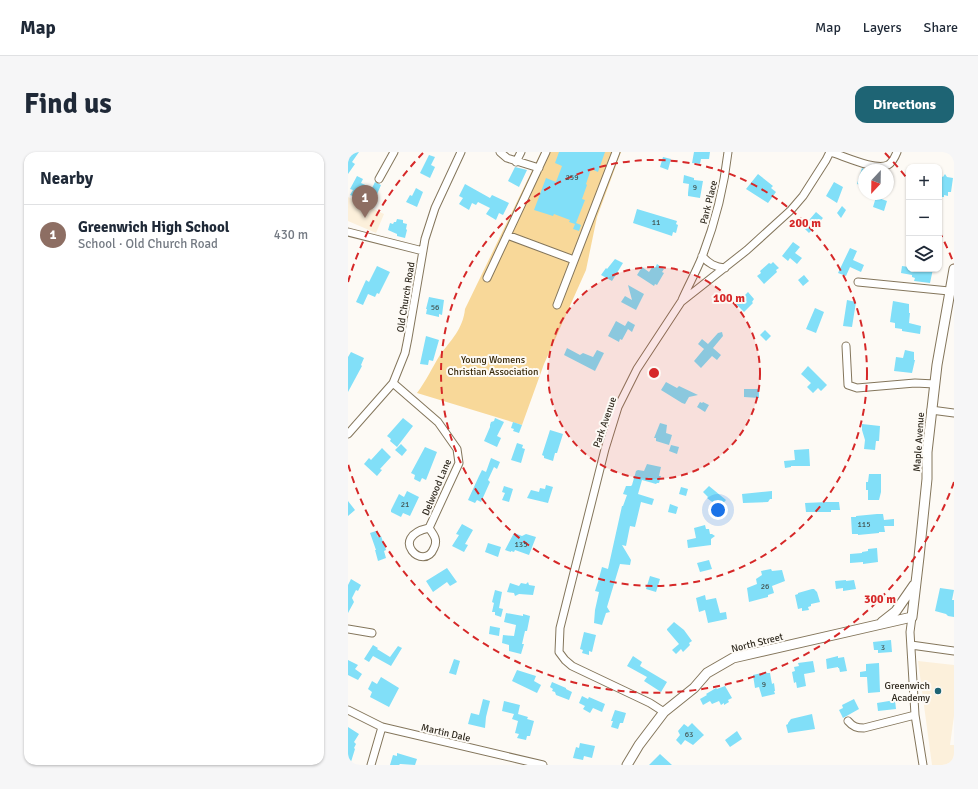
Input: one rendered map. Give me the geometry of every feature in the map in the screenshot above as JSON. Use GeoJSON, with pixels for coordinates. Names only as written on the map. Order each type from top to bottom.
{"type":"FeatureCollection","features":[{"type":"Feature","properties":{"kind":"main road","name":"Maple Avenue"},"geometry":{"type":"LineString","coordinates":[[912,617],[927,479],[927,452],[931,410],[941,337],[954,269]]}},
{"type":"Feature","properties":{"kind":"main road"},"geometry":{"type":"LineString","coordinates":[[881,624],[896,611],[916,583]]}},
{"type":"Feature","properties":{"kind":"main road","name":"North Street"},"geometry":{"type":"LineString","coordinates":[[627,765],[639,745],[664,712],[694,688],[707,673],[733,658],[912,617]]}},
{"type":"Feature","properties":{"kind":"street"},"geometry":{"type":"LineString","coordinates":[[379,179],[394,152]]}},
{"type":"Feature","properties":{"kind":"street","name":"Old Church Road"},"geometry":{"type":"LineString","coordinates":[[348,434],[394,384],[405,353],[425,239],[435,208],[461,152]]}},
{"type":"Feature","properties":{"kind":"street"},"geometry":{"type":"LineString","coordinates":[[500,152],[507,158],[516,162],[539,168]]}},
{"type":"Feature","properties":{"kind":"street"},"geometry":{"type":"LineString","coordinates":[[516,162],[521,152]]}},
{"type":"Feature","properties":{"kind":"street"},"geometry":{"type":"LineString","coordinates":[[487,278],[546,152]]}},
{"type":"Feature","properties":{"kind":"street"},"geometry":{"type":"LineString","coordinates":[[557,304],[608,176],[616,152]]}},
{"type":"Feature","properties":{"kind":"street","name":"Park Place"},"geometry":{"type":"LineString","coordinates":[[681,302],[702,256],[712,229],[721,198],[728,152]]}},
{"type":"Feature","properties":{"kind":"street"},"geometry":{"type":"LineString","coordinates":[[830,152],[871,165],[882,166],[890,164],[897,152]]}},
{"type":"Feature","properties":{"kind":"street","name":"Park Avenue"},"geometry":{"type":"LineString","coordinates":[[664,712],[650,703],[572,666],[559,652],[560,628],[600,465],[618,407],[637,369],[681,302],[725,268],[791,210],[803,196],[830,152]]}},
{"type":"Feature","properties":{"kind":"street"},"geometry":{"type":"LineString","coordinates":[[348,232],[422,251]]}},
{"type":"Feature","properties":{"kind":"street"},"geometry":{"type":"LineString","coordinates":[[507,235],[574,260]]}},
{"type":"Feature","properties":{"kind":"street"},"geometry":{"type":"LineString","coordinates":[[702,256],[706,261],[717,268],[725,268]]}},
{"type":"Feature","properties":{"kind":"street"},"geometry":{"type":"LineString","coordinates":[[858,282],[951,286]]}},
{"type":"Feature","properties":{"kind":"street"},"geometry":{"type":"LineString","coordinates":[[846,346],[848,385],[857,388],[915,383],[935,384]]}},
{"type":"Feature","properties":{"kind":"street","name":"Delwood Lane"},"geometry":{"type":"LineString","coordinates":[[394,384],[438,422],[457,449],[458,463],[429,528]]}},
{"type":"Feature","properties":{"kind":"street"},"geometry":{"type":"LineString","coordinates":[[931,410],[954,413]]}},
{"type":"Feature","properties":{"kind":"street"},"geometry":{"type":"LineString","coordinates":[[912,617],[910,632],[915,715],[923,765]]}},
{"type":"Feature","properties":{"kind":"street"},"geometry":{"type":"LineString","coordinates":[[348,630],[372,634]]}},
{"type":"Feature","properties":{"kind":"street"},"geometry":{"type":"LineString","coordinates":[[911,645],[954,651]]}},
{"type":"Feature","properties":{"kind":"street","name":"Martin Dale"},"geometry":{"type":"LineString","coordinates":[[348,710],[382,727],[543,765]]}},
{"type":"Feature","properties":{"kind":"street"},"geometry":{"type":"LineString","coordinates":[[848,721],[852,726],[864,728],[915,715]]}},
{"type":"Feature","properties":{"kind":"street"},"geometry":{"type":"LineString","coordinates":[[371,765],[382,727]]}},
{"type":"Feature","properties":{"kind":"shaded area"},"geometry":{"type":"Polygon","coordinates":[[[348,197],[384,214],[376,233],[348,221],[348,197]]]}},
{"type":"Feature","properties":{"kind":"shaded area","name":"Greenwich Academy"},"geometry":{"type":"Polygon","coordinates":[[[918,661],[954,665],[954,716],[950,745],[954,745],[954,765],[932,765],[918,661]]]}},
{"type":"Feature","properties":{"kind":"green space","name":"Young Womens Christian Association"},"geometry":{"type":"Polygon","coordinates":[[[541,152],[621,152],[597,217],[586,270],[544,364],[522,425],[417,393],[440,355],[462,323],[465,309],[541,152]]]}},
{"type":"Feature","properties":{"kind":"building"},"geometry":{"type":"Polygon","coordinates":[[[348,152],[359,152],[352,162],[355,164],[348,174],[348,152]]]}},
{"type":"Feature","properties":{"kind":"building"},"geometry":{"type":"Polygon","coordinates":[[[559,152],[605,152],[598,172],[591,169],[586,184],[587,185],[582,199],[585,200],[576,223],[581,225],[579,231],[573,229],[575,224],[569,222],[570,220],[554,214],[553,216],[534,210],[546,178],[556,182],[562,166],[555,163],[559,152]]]}},
{"type":"Feature","properties":{"kind":"building"},"geometry":{"type":"Polygon","coordinates":[[[694,152],[710,152],[709,159],[701,159],[700,164],[692,163],[694,152]]]}},
{"type":"Feature","properties":{"kind":"building"},"geometry":{"type":"Polygon","coordinates":[[[429,155],[435,157],[431,165],[435,167],[430,178],[420,173],[429,155]]]}},
{"type":"Feature","properties":{"kind":"building"},"geometry":{"type":"Polygon","coordinates":[[[663,157],[671,159],[668,170],[660,167],[663,157]]]}},
{"type":"Feature","properties":{"kind":"building"},"geometry":{"type":"Polygon","coordinates":[[[515,167],[527,170],[519,187],[508,181],[515,167]]]}},
{"type":"Feature","properties":{"kind":"building"},"geometry":{"type":"Polygon","coordinates":[[[758,174],[773,186],[771,188],[776,192],[768,203],[746,189],[758,174]]]}},
{"type":"Feature","properties":{"kind":"building"},"geometry":{"type":"Polygon","coordinates":[[[945,174],[947,177],[953,178],[951,192],[948,192],[948,196],[944,195],[944,197],[942,197],[942,176],[945,174]]]}},
{"type":"Feature","properties":{"kind":"building"},"geometry":{"type":"Polygon","coordinates":[[[684,175],[694,178],[694,180],[703,181],[700,198],[688,196],[689,184],[683,183],[684,175]]]}},
{"type":"Feature","properties":{"kind":"building"},"geometry":{"type":"Polygon","coordinates":[[[357,176],[363,179],[361,183],[372,188],[375,182],[381,185],[375,199],[372,198],[370,202],[350,195],[353,190],[350,189],[357,176]]]}},
{"type":"Feature","properties":{"kind":"building"},"geometry":{"type":"Polygon","coordinates":[[[834,182],[843,187],[837,203],[826,196],[834,182]]]}},
{"type":"Feature","properties":{"kind":"building"},"geometry":{"type":"Polygon","coordinates":[[[465,184],[490,198],[492,195],[509,203],[503,215],[499,213],[496,220],[486,214],[490,208],[478,202],[476,205],[472,203],[469,210],[459,204],[463,198],[459,196],[465,184]]]}},
{"type":"Feature","properties":{"kind":"building"},"geometry":{"type":"Polygon","coordinates":[[[416,188],[423,192],[417,207],[406,202],[410,195],[412,196],[416,188]]]}},
{"type":"Feature","properties":{"kind":"building"},"geometry":{"type":"Polygon","coordinates":[[[875,200],[887,201],[884,211],[873,207],[875,200]]]}},
{"type":"Feature","properties":{"kind":"building"},"geometry":{"type":"Polygon","coordinates":[[[842,206],[846,210],[841,218],[837,213],[842,206]]]}},
{"type":"Feature","properties":{"kind":"building"},"geometry":{"type":"Polygon","coordinates":[[[637,209],[677,221],[676,224],[678,225],[676,233],[673,232],[672,236],[633,223],[637,209]]]}},
{"type":"Feature","properties":{"kind":"building"},"geometry":{"type":"Polygon","coordinates":[[[816,212],[823,218],[809,233],[803,227],[816,212]]]}},
{"type":"Feature","properties":{"kind":"building"},"geometry":{"type":"Polygon","coordinates":[[[397,219],[403,220],[403,223],[407,224],[405,238],[397,236],[397,234],[388,230],[390,223],[393,224],[397,219]]]}},
{"type":"Feature","properties":{"kind":"building"},"geometry":{"type":"Polygon","coordinates":[[[793,242],[800,247],[795,253],[802,258],[797,264],[790,258],[788,261],[782,256],[793,242]]]}},
{"type":"Feature","properties":{"kind":"building"},"geometry":{"type":"Polygon","coordinates":[[[850,248],[857,251],[853,260],[864,265],[861,272],[850,267],[846,276],[838,273],[850,248]]]}},
{"type":"Feature","properties":{"kind":"building"},"geometry":{"type":"Polygon","coordinates":[[[615,259],[623,263],[612,281],[601,275],[615,259]]]}},
{"type":"Feature","properties":{"kind":"building"},"geometry":{"type":"Polygon","coordinates":[[[773,262],[779,268],[776,270],[777,272],[764,284],[757,276],[769,263],[771,264],[773,262]]]}},
{"type":"Feature","properties":{"kind":"building"},"geometry":{"type":"Polygon","coordinates":[[[657,264],[664,269],[662,272],[664,273],[657,285],[655,284],[654,286],[637,275],[642,267],[649,272],[653,266],[655,268],[657,264]]]}},
{"type":"Feature","properties":{"kind":"building"},"geometry":{"type":"Polygon","coordinates":[[[377,266],[390,272],[379,294],[377,293],[375,297],[368,294],[363,305],[356,302],[366,280],[369,282],[377,266]]]}},
{"type":"Feature","properties":{"kind":"building"},"geometry":{"type":"Polygon","coordinates":[[[902,266],[906,267],[906,272],[932,272],[930,283],[914,281],[915,278],[912,277],[912,275],[901,273],[902,266]]]}},
{"type":"Feature","properties":{"kind":"building"},"geometry":{"type":"Polygon","coordinates":[[[804,275],[809,281],[803,286],[798,280],[804,275]]]}},
{"type":"Feature","properties":{"kind":"building"},"geometry":{"type":"Polygon","coordinates":[[[628,285],[644,294],[636,310],[621,302],[625,296],[632,300],[628,285]]]}},
{"type":"Feature","properties":{"kind":"building"},"geometry":{"type":"Polygon","coordinates":[[[748,292],[754,299],[752,302],[753,303],[744,312],[736,304],[748,292]]]}},
{"type":"Feature","properties":{"kind":"building"},"geometry":{"type":"Polygon","coordinates":[[[429,297],[444,300],[442,315],[439,314],[439,317],[426,314],[429,297]]]}},
{"type":"Feature","properties":{"kind":"building"},"geometry":{"type":"Polygon","coordinates":[[[847,300],[856,302],[852,327],[843,326],[847,300]]]}},
{"type":"Feature","properties":{"kind":"building"},"geometry":{"type":"Polygon","coordinates":[[[893,301],[909,304],[909,323],[921,326],[920,334],[902,331],[902,329],[895,328],[895,323],[890,322],[893,301]]]}},
{"type":"Feature","properties":{"kind":"building"},"geometry":{"type":"Polygon","coordinates":[[[815,308],[824,312],[816,333],[806,329],[815,308]]]}},
{"type":"Feature","properties":{"kind":"building"},"geometry":{"type":"Polygon","coordinates":[[[616,321],[625,326],[628,321],[635,325],[632,332],[628,329],[622,340],[620,339],[619,342],[608,336],[616,321]]]}},
{"type":"Feature","properties":{"kind":"building"},"geometry":{"type":"Polygon","coordinates":[[[765,330],[771,336],[766,341],[760,335],[765,330]]]}},
{"type":"Feature","properties":{"kind":"building"},"geometry":{"type":"Polygon","coordinates":[[[722,332],[723,336],[713,348],[721,355],[717,360],[712,356],[701,368],[694,361],[704,349],[698,344],[702,339],[708,344],[718,333],[722,332]]]}},
{"type":"Feature","properties":{"kind":"building"},"geometry":{"type":"Polygon","coordinates":[[[426,336],[439,340],[433,361],[429,360],[428,365],[420,364],[426,336]]]}},
{"type":"Feature","properties":{"kind":"building"},"geometry":{"type":"Polygon","coordinates":[[[567,348],[580,355],[583,353],[593,357],[597,350],[604,353],[595,371],[564,355],[567,348]]]}},
{"type":"Feature","properties":{"kind":"building"},"geometry":{"type":"Polygon","coordinates":[[[905,350],[914,352],[915,360],[912,373],[894,371],[896,357],[903,358],[905,350]]]}},
{"type":"Feature","properties":{"kind":"building"},"geometry":{"type":"Polygon","coordinates":[[[351,352],[364,358],[361,365],[362,366],[348,392],[348,357],[351,352]]]}},
{"type":"Feature","properties":{"kind":"building"},"geometry":{"type":"Polygon","coordinates":[[[808,366],[827,385],[821,391],[818,388],[813,393],[807,387],[811,383],[801,374],[808,366]]]}},
{"type":"Feature","properties":{"kind":"building"},"geometry":{"type":"Polygon","coordinates":[[[666,382],[677,388],[679,386],[698,395],[689,397],[685,404],[682,403],[661,390],[666,382]]]}},
{"type":"Feature","properties":{"kind":"building"},"geometry":{"type":"Polygon","coordinates":[[[744,389],[759,389],[759,398],[744,397],[744,389]]]}},
{"type":"Feature","properties":{"kind":"building"},"geometry":{"type":"Polygon","coordinates":[[[700,402],[709,405],[705,412],[697,407],[700,402]]]}},
{"type":"Feature","properties":{"kind":"building"},"geometry":{"type":"Polygon","coordinates":[[[403,418],[413,426],[397,447],[387,436],[403,418]]]}},
{"type":"Feature","properties":{"kind":"building"},"geometry":{"type":"Polygon","coordinates":[[[495,418],[504,422],[497,436],[501,438],[497,447],[484,441],[491,422],[494,421],[495,418]]]}},
{"type":"Feature","properties":{"kind":"building"},"geometry":{"type":"Polygon","coordinates":[[[513,422],[522,425],[519,433],[513,431],[514,429],[511,428],[513,422]]]}},
{"type":"Feature","properties":{"kind":"building"},"geometry":{"type":"Polygon","coordinates":[[[660,423],[667,425],[666,433],[672,435],[669,445],[656,441],[656,438],[654,438],[660,423]]]}},
{"type":"Feature","properties":{"kind":"building"},"geometry":{"type":"Polygon","coordinates":[[[862,424],[880,426],[879,441],[876,441],[875,450],[864,449],[865,440],[862,424]]]}},
{"type":"Feature","properties":{"kind":"building"},"geometry":{"type":"Polygon","coordinates":[[[550,430],[563,434],[553,461],[544,458],[542,455],[550,430]]]}},
{"type":"Feature","properties":{"kind":"building"},"geometry":{"type":"Polygon","coordinates":[[[517,443],[523,445],[522,448],[525,449],[521,463],[511,460],[517,443]]]}},
{"type":"Feature","properties":{"kind":"building"},"geometry":{"type":"Polygon","coordinates":[[[401,444],[407,450],[402,456],[395,450],[401,444]]]}},
{"type":"Feature","properties":{"kind":"building"},"geometry":{"type":"Polygon","coordinates":[[[671,445],[679,447],[677,454],[669,451],[671,445]]]}},
{"type":"Feature","properties":{"kind":"building"},"geometry":{"type":"Polygon","coordinates":[[[425,447],[437,452],[426,480],[422,478],[420,482],[414,479],[415,475],[411,473],[425,447]]]}},
{"type":"Feature","properties":{"kind":"building"},"geometry":{"type":"Polygon","coordinates":[[[382,448],[391,457],[380,469],[382,470],[377,476],[364,464],[369,458],[371,460],[382,448]]]}},
{"type":"Feature","properties":{"kind":"building"},"geometry":{"type":"Polygon","coordinates":[[[809,449],[810,466],[791,466],[785,468],[784,461],[795,460],[794,450],[809,449]]]}},
{"type":"Feature","properties":{"kind":"building"},"geometry":{"type":"Polygon","coordinates":[[[491,458],[500,462],[497,469],[494,467],[488,480],[490,482],[481,502],[477,500],[475,503],[468,500],[482,470],[486,472],[491,458]]]}},
{"type":"Feature","properties":{"kind":"building"},"geometry":{"type":"Polygon","coordinates":[[[647,464],[661,467],[659,483],[656,484],[642,480],[638,494],[654,499],[652,505],[641,502],[635,527],[630,526],[626,546],[622,545],[631,560],[630,565],[620,564],[607,607],[610,612],[606,613],[602,625],[594,623],[599,592],[595,591],[602,567],[608,569],[622,506],[627,495],[623,494],[626,486],[632,485],[636,471],[644,471],[647,464]]]}},
{"type":"Feature","properties":{"kind":"building"},"geometry":{"type":"Polygon","coordinates":[[[869,474],[881,474],[881,492],[879,500],[868,500],[866,482],[868,482],[869,474]]]}},
{"type":"Feature","properties":{"kind":"building"},"geometry":{"type":"Polygon","coordinates":[[[546,485],[553,487],[548,503],[527,498],[531,490],[539,492],[540,488],[545,489],[546,485]]]}},
{"type":"Feature","properties":{"kind":"building"},"geometry":{"type":"Polygon","coordinates":[[[504,486],[513,489],[509,502],[502,500],[505,493],[502,492],[504,486]]]}},
{"type":"Feature","properties":{"kind":"building"},"geometry":{"type":"Polygon","coordinates":[[[709,486],[726,500],[720,507],[707,498],[708,497],[703,492],[709,486]]]}},
{"type":"Feature","properties":{"kind":"building"},"geometry":{"type":"Polygon","coordinates":[[[681,487],[688,489],[686,496],[679,494],[681,487]]]}},
{"type":"Feature","properties":{"kind":"building"},"geometry":{"type":"Polygon","coordinates":[[[407,491],[419,497],[410,516],[403,513],[401,517],[391,512],[391,510],[399,494],[404,497],[407,491]]]}},
{"type":"Feature","properties":{"kind":"building"},"geometry":{"type":"Polygon","coordinates":[[[772,491],[772,499],[768,502],[743,503],[742,494],[772,491]]]}},
{"type":"Feature","properties":{"kind":"building"},"geometry":{"type":"Polygon","coordinates":[[[348,501],[355,510],[348,516],[348,501]]]}},
{"type":"Feature","properties":{"kind":"building"},"geometry":{"type":"Polygon","coordinates":[[[839,502],[840,510],[831,510],[831,512],[806,512],[805,503],[839,502]]]}},
{"type":"Feature","properties":{"kind":"building"},"geometry":{"type":"Polygon","coordinates":[[[670,504],[678,507],[676,514],[668,512],[670,504]]]}},
{"type":"Feature","properties":{"kind":"building"},"geometry":{"type":"Polygon","coordinates":[[[883,514],[884,520],[894,519],[894,526],[884,526],[885,532],[858,535],[852,534],[851,517],[883,514]]]}},
{"type":"Feature","properties":{"kind":"building"},"geometry":{"type":"Polygon","coordinates":[[[462,524],[473,530],[465,544],[468,545],[464,552],[452,546],[459,535],[456,534],[462,524]]]}},
{"type":"Feature","properties":{"kind":"building"},"geometry":{"type":"Polygon","coordinates":[[[705,525],[706,529],[709,529],[710,534],[715,536],[711,539],[711,545],[688,548],[687,540],[696,538],[694,528],[705,525]]]}},
{"type":"Feature","properties":{"kind":"building"},"geometry":{"type":"Polygon","coordinates":[[[376,531],[378,537],[381,536],[386,550],[384,551],[386,558],[378,561],[370,533],[376,531]]]}},
{"type":"Feature","properties":{"kind":"building"},"geometry":{"type":"Polygon","coordinates":[[[514,533],[522,536],[526,534],[536,537],[529,555],[515,550],[514,552],[511,552],[505,550],[514,533]]]}},
{"type":"Feature","properties":{"kind":"building"},"geometry":{"type":"Polygon","coordinates":[[[488,543],[501,547],[498,557],[485,552],[488,543]]]}},
{"type":"Feature","properties":{"kind":"building"},"geometry":{"type":"Polygon","coordinates":[[[877,548],[878,562],[863,564],[863,562],[850,563],[850,554],[862,553],[868,551],[868,549],[877,548]]]}},
{"type":"Feature","properties":{"kind":"building"},"geometry":{"type":"Polygon","coordinates":[[[709,560],[712,569],[700,572],[697,563],[709,560]]]}},
{"type":"Feature","properties":{"kind":"building"},"geometry":{"type":"Polygon","coordinates":[[[447,568],[457,582],[450,586],[447,582],[433,592],[426,581],[447,568]]]}},
{"type":"Feature","properties":{"kind":"building"},"geometry":{"type":"Polygon","coordinates":[[[771,569],[772,571],[782,570],[785,581],[772,586],[774,593],[768,595],[768,597],[749,602],[747,588],[757,584],[756,579],[762,575],[761,571],[771,569]]]}},
{"type":"Feature","properties":{"kind":"building"},"geometry":{"type":"Polygon","coordinates":[[[650,576],[660,579],[656,592],[646,589],[650,576]]]}},
{"type":"Feature","properties":{"kind":"building"},"geometry":{"type":"Polygon","coordinates":[[[351,579],[361,585],[358,591],[356,590],[352,598],[354,602],[348,613],[348,585],[351,579]]]}},
{"type":"Feature","properties":{"kind":"building"},"geometry":{"type":"Polygon","coordinates":[[[854,580],[856,589],[843,591],[843,588],[836,589],[835,581],[854,580]]]}},
{"type":"Feature","properties":{"kind":"building"},"geometry":{"type":"Polygon","coordinates":[[[528,582],[529,585],[535,586],[533,595],[519,594],[515,596],[514,593],[507,592],[510,583],[519,586],[521,583],[526,584],[528,582]]]}},
{"type":"Feature","properties":{"kind":"building"},"geometry":{"type":"Polygon","coordinates":[[[940,588],[954,590],[952,600],[954,600],[954,617],[935,611],[940,588]]]}},
{"type":"Feature","properties":{"kind":"building"},"geometry":{"type":"Polygon","coordinates":[[[812,589],[817,592],[820,602],[811,604],[811,606],[808,607],[809,610],[802,611],[802,608],[798,609],[795,595],[812,589]]]}},
{"type":"Feature","properties":{"kind":"building"},"geometry":{"type":"Polygon","coordinates":[[[495,590],[502,592],[499,608],[503,609],[501,617],[495,615],[495,612],[492,612],[494,603],[492,602],[495,590]]]}},
{"type":"Feature","properties":{"kind":"building"},"geometry":{"type":"Polygon","coordinates":[[[705,595],[706,600],[716,598],[720,613],[726,612],[727,619],[708,623],[705,610],[699,612],[696,598],[705,595]]]}},
{"type":"Feature","properties":{"kind":"building"},"geometry":{"type":"Polygon","coordinates":[[[506,613],[530,616],[527,631],[525,631],[522,644],[524,644],[521,654],[509,651],[509,645],[502,643],[503,635],[514,636],[516,625],[504,622],[506,613]]]}},
{"type":"Feature","properties":{"kind":"building"},"geometry":{"type":"Polygon","coordinates":[[[674,622],[684,630],[692,641],[683,652],[681,649],[676,654],[672,650],[679,644],[667,630],[674,622]]]}},
{"type":"Feature","properties":{"kind":"building"},"geometry":{"type":"Polygon","coordinates":[[[490,626],[500,628],[499,636],[489,634],[490,626]]]}},
{"type":"Feature","properties":{"kind":"building"},"geometry":{"type":"Polygon","coordinates":[[[584,632],[596,635],[592,652],[589,651],[589,655],[582,653],[583,650],[580,649],[584,632]]]}},
{"type":"Feature","properties":{"kind":"building"},"geometry":{"type":"Polygon","coordinates":[[[891,640],[892,652],[878,653],[878,650],[874,650],[873,642],[891,640]]]}},
{"type":"Feature","properties":{"kind":"building"},"geometry":{"type":"Polygon","coordinates":[[[373,645],[390,657],[398,646],[402,648],[391,666],[373,656],[369,662],[364,659],[373,645]]]}},
{"type":"Feature","properties":{"kind":"building"},"geometry":{"type":"Polygon","coordinates":[[[633,656],[642,662],[640,666],[667,682],[661,692],[644,681],[647,677],[627,666],[633,656]]]}},
{"type":"Feature","properties":{"kind":"building"},"geometry":{"type":"Polygon","coordinates":[[[838,656],[838,658],[844,657],[847,671],[840,672],[838,667],[827,669],[826,659],[838,656]]]}},
{"type":"Feature","properties":{"kind":"building"},"geometry":{"type":"Polygon","coordinates":[[[454,659],[460,661],[456,675],[449,673],[454,659]]]}},
{"type":"Feature","properties":{"kind":"building"},"geometry":{"type":"Polygon","coordinates":[[[348,660],[358,665],[355,669],[362,674],[358,680],[348,675],[348,660]]]}},
{"type":"Feature","properties":{"kind":"building"},"geometry":{"type":"Polygon","coordinates":[[[813,661],[815,672],[804,674],[806,686],[797,688],[796,682],[794,683],[792,672],[795,671],[794,667],[799,666],[798,663],[813,661]]]}},
{"type":"Feature","properties":{"kind":"building"},"geometry":{"type":"Polygon","coordinates":[[[879,663],[880,692],[868,693],[867,677],[860,677],[860,672],[866,671],[866,664],[879,663]]]}},
{"type":"Feature","properties":{"kind":"building"},"geometry":{"type":"Polygon","coordinates":[[[517,670],[536,676],[534,681],[541,685],[537,693],[512,681],[517,670]]]}},
{"type":"Feature","properties":{"kind":"building"},"geometry":{"type":"Polygon","coordinates":[[[766,672],[770,673],[772,684],[774,683],[775,694],[762,697],[759,687],[755,688],[753,675],[766,672]]]}},
{"type":"Feature","properties":{"kind":"building"},"geometry":{"type":"Polygon","coordinates":[[[381,677],[399,688],[389,707],[370,697],[372,692],[368,689],[372,681],[377,684],[381,677]]]}},
{"type":"Feature","properties":{"kind":"building"},"geometry":{"type":"Polygon","coordinates":[[[552,682],[572,692],[569,700],[556,695],[555,692],[552,691],[553,689],[550,687],[552,682]]]}},
{"type":"Feature","properties":{"kind":"building"},"geometry":{"type":"Polygon","coordinates":[[[725,686],[732,698],[728,700],[729,702],[721,705],[719,701],[712,704],[710,701],[703,705],[700,699],[716,688],[725,686]]]}},
{"type":"Feature","properties":{"kind":"building"},"geometry":{"type":"Polygon","coordinates":[[[582,696],[588,699],[589,697],[605,704],[602,712],[593,708],[590,713],[583,709],[585,706],[579,703],[582,696]]]}},
{"type":"Feature","properties":{"kind":"building"},"geometry":{"type":"Polygon","coordinates":[[[483,699],[490,701],[485,728],[468,724],[471,713],[479,715],[483,699]]]}},
{"type":"Feature","properties":{"kind":"building"},"geometry":{"type":"Polygon","coordinates":[[[854,699],[859,709],[843,718],[839,710],[843,708],[842,705],[854,699]]]}},
{"type":"Feature","properties":{"kind":"building"},"geometry":{"type":"Polygon","coordinates":[[[895,700],[896,709],[878,711],[877,703],[895,700]]]}},
{"type":"Feature","properties":{"kind":"building"},"geometry":{"type":"Polygon","coordinates":[[[504,701],[520,705],[518,714],[528,717],[527,719],[534,721],[530,736],[527,736],[526,740],[517,738],[519,734],[515,733],[518,721],[512,719],[514,714],[502,711],[504,701]]]}},
{"type":"Feature","properties":{"kind":"building"},"geometry":{"type":"Polygon","coordinates":[[[615,710],[626,713],[623,723],[620,723],[618,729],[611,727],[613,721],[611,721],[615,710]]]}},
{"type":"Feature","properties":{"kind":"building"},"geometry":{"type":"Polygon","coordinates":[[[812,714],[815,729],[788,733],[786,725],[791,719],[812,714]]]}},
{"type":"Feature","properties":{"kind":"building"},"geometry":{"type":"Polygon","coordinates":[[[692,723],[704,735],[693,745],[685,740],[681,745],[676,740],[680,735],[678,731],[684,724],[688,727],[692,723]]]}},
{"type":"Feature","properties":{"kind":"building"},"geometry":{"type":"Polygon","coordinates":[[[348,727],[359,734],[354,742],[356,744],[350,765],[348,765],[348,727]]]}},
{"type":"Feature","properties":{"kind":"building"},"geometry":{"type":"Polygon","coordinates":[[[737,731],[742,739],[730,747],[725,740],[737,731]]]}},
{"type":"Feature","properties":{"kind":"building"},"geometry":{"type":"Polygon","coordinates":[[[580,743],[595,746],[592,758],[584,756],[583,760],[573,758],[576,747],[579,748],[580,743]]]}},
{"type":"Feature","properties":{"kind":"building"},"geometry":{"type":"Polygon","coordinates":[[[397,753],[417,759],[415,765],[390,765],[393,755],[397,756],[397,753]]]}},
{"type":"Feature","properties":{"kind":"building"},"geometry":{"type":"Polygon","coordinates":[[[660,754],[672,765],[649,765],[660,754]]]}},
{"type":"Feature","properties":{"kind":"place","name":"Greenwich High School"},"geometry":{"type":"Point","coordinates":[365,218]}},
{"type":"Feature","properties":{"kind":"place","name":"Greenwich Academy"},"geometry":{"type":"Point","coordinates":[938,691]}}]}
